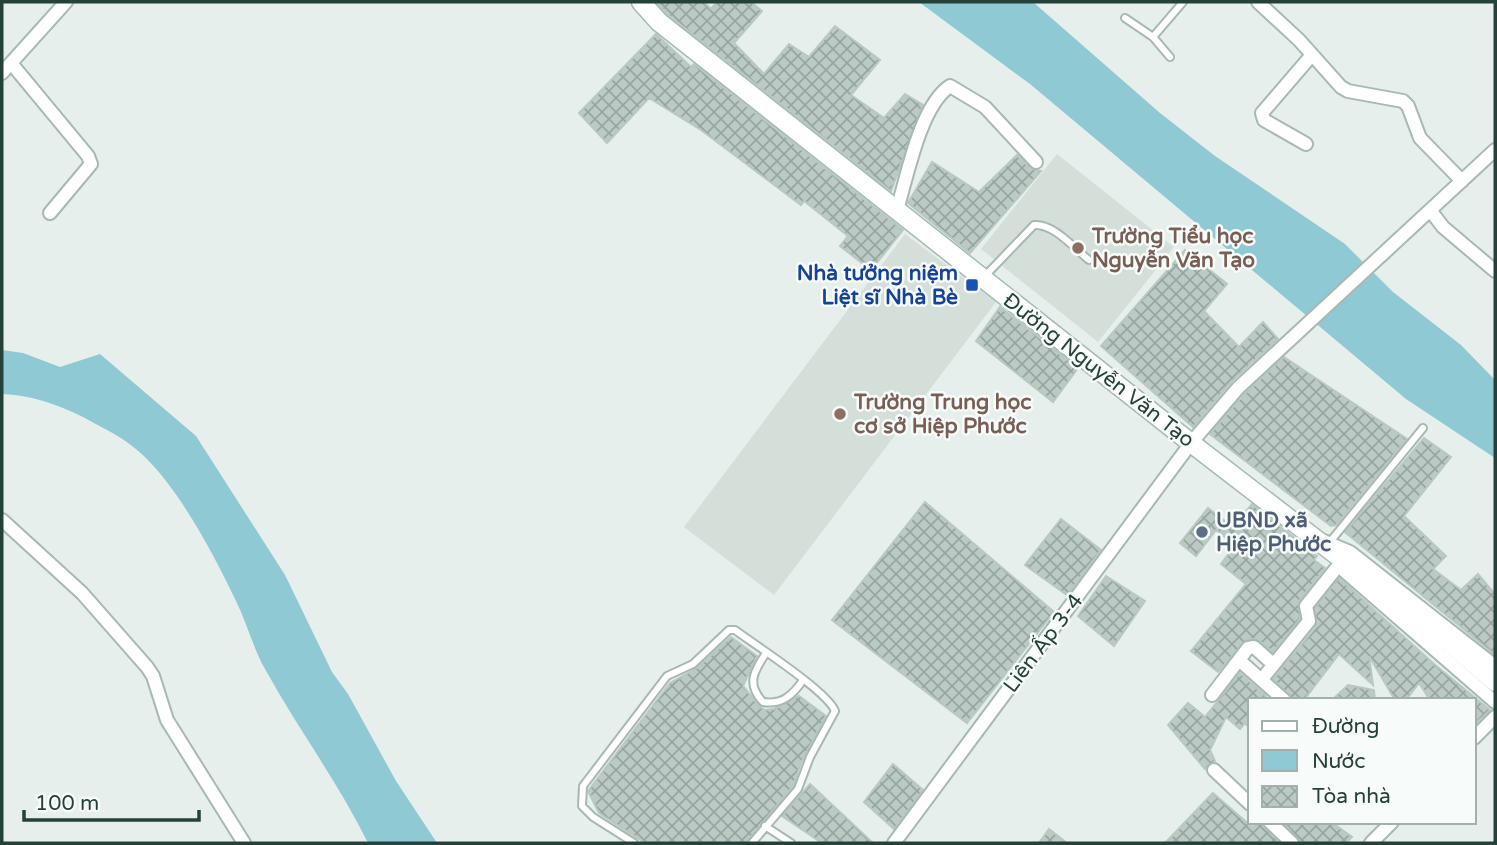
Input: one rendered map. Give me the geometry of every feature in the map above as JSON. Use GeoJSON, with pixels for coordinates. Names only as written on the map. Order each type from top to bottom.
{"type":"FeatureCollection","features":[{"type":"Feature","properties":{"kind":"main road","name":"Đường Nguyễn Văn Tạo"},"geometry":{"type":"LineString","coordinates":[[641,2],[659,22],[1191,443],[1322,541],[1495,682]]}},
{"type":"Feature","properties":{"kind":"street"},"geometry":{"type":"LineString","coordinates":[[2,73],[66,2]]}},
{"type":"Feature","properties":{"kind":"street"},"geometry":{"type":"LineString","coordinates":[[1258,2],[1299,40],[1330,78],[1348,91],[1403,102],[1408,106],[1420,138],[1462,181]]}},
{"type":"Feature","properties":{"kind":"street"},"geometry":{"type":"LineString","coordinates":[[1306,144],[1264,120],[1262,113],[1311,56]]}},
{"type":"Feature","properties":{"kind":"street"},"geometry":{"type":"LineString","coordinates":[[11,63],[88,156],[91,164],[50,214]]}},
{"type":"Feature","properties":{"kind":"street"},"geometry":{"type":"LineString","coordinates":[[897,211],[920,133],[942,91],[950,86],[985,107],[1036,162]]}},
{"type":"Feature","properties":{"kind":"street","name":"Liên Ấp 3-4"},"geometry":{"type":"LineString","coordinates":[[894,843],[1191,443],[1238,388],[1495,150]]}},
{"type":"Feature","properties":{"kind":"street"},"geometry":{"type":"LineString","coordinates":[[1430,210],[1443,227],[1495,271]]}},
{"type":"Feature","properties":{"kind":"street"},"geometry":{"type":"LineString","coordinates":[[2,520],[82,593],[147,667],[167,720],[244,843]]}},
{"type":"Feature","properties":{"kind":"street"},"geometry":{"type":"LineString","coordinates":[[1322,541],[1338,566],[1495,702]]}},
{"type":"Feature","properties":{"kind":"street"},"geometry":{"type":"LineString","coordinates":[[1322,541],[1350,552],[1495,666]]}},
{"type":"Feature","properties":{"kind":"street"},"geometry":{"type":"LineString","coordinates":[[1262,679],[1308,621],[1308,601],[1338,566]]}},
{"type":"Feature","properties":{"kind":"street"},"geometry":{"type":"LineString","coordinates":[[1212,695],[1251,647],[1273,664]]}},
{"type":"Feature","properties":{"kind":"street"},"geometry":{"type":"LineString","coordinates":[[1239,660],[1282,698]]}},
{"type":"Feature","properties":{"kind":"street"},"geometry":{"type":"LineString","coordinates":[[1476,736],[1495,717]]}},
{"type":"Feature","properties":{"kind":"street"},"geometry":{"type":"LineString","coordinates":[[1214,770],[1248,802]]}},
{"type":"Feature","properties":{"kind":"street"},"geometry":{"type":"LineString","coordinates":[[1272,824],[1292,843]]}},
{"type":"Feature","properties":{"kind":"street"},"geometry":{"type":"LineString","coordinates":[[1371,843],[1390,824]]}},
{"type":"Feature","properties":{"kind":"lane"},"geometry":{"type":"LineString","coordinates":[[1153,37],[1183,2]]}},
{"type":"Feature","properties":{"kind":"lane"},"geometry":{"type":"LineString","coordinates":[[1125,18],[1153,37],[1170,57]]}},
{"type":"Feature","properties":{"kind":"lane"},"geometry":{"type":"LineString","coordinates":[[983,278],[1034,225],[1042,224],[1050,228],[1089,260]]}},
{"type":"Feature","properties":{"kind":"lane"},"geometry":{"type":"LineString","coordinates":[[1322,541],[1423,428]]}},
{"type":"Feature","properties":{"kind":"lane"},"geometry":{"type":"LineString","coordinates":[[634,843],[593,817],[582,806],[583,786],[667,676],[693,664],[720,635],[735,630],[828,699],[835,710],[810,757],[798,789],[752,843]]}},
{"type":"Feature","properties":{"kind":"lane"},"geometry":{"type":"LineString","coordinates":[[766,653],[753,673],[752,684],[763,702],[772,704],[784,700],[803,680]]}},
{"type":"Feature","properties":{"kind":"lane"},"geometry":{"type":"LineString","coordinates":[[765,826],[791,843]]}},
{"type":"Feature","properties":{"kind":"shaded area","name":"Trường Tiểu học Nguyễn Văn Tạo"},"geometry":{"type":"Polygon","coordinates":[[[1057,154],[1174,247],[1098,342],[981,249],[1057,154]]]}},
{"type":"Feature","properties":{"kind":"shaded area","name":"Trường Trung học cơ sở Hiệp Phước"},"geometry":{"type":"Polygon","coordinates":[[[905,234],[996,302],[774,595],[684,527],[905,234]]]}},
{"type":"Feature","properties":{"kind":"water"},"geometry":{"type":"Polygon","coordinates":[[[919,2],[1033,2],[1160,113],[1215,156],[1345,244],[1393,292],[1461,345],[1495,380],[1495,458],[1406,399],[1030,84],[919,2]]]}},
{"type":"Feature","properties":{"kind":"water"},"geometry":{"type":"Polygon","coordinates":[[[2,350],[23,353],[60,367],[100,354],[196,436],[285,575],[332,672],[348,694],[396,781],[437,843],[368,843],[265,669],[217,563],[193,520],[166,481],[131,445],[83,417],[43,401],[2,394],[2,350]]]}},
{"type":"Feature","properties":{"kind":"building"},"geometry":{"type":"Polygon","coordinates":[[[656,2],[704,2],[711,9],[717,2],[751,2],[762,11],[734,43],[764,74],[789,44],[809,57],[835,26],[880,60],[851,95],[884,118],[905,94],[923,105],[891,191],[667,14],[656,2]]]}},
{"type":"Feature","properties":{"kind":"building"},"geometry":{"type":"Polygon","coordinates":[[[656,34],[691,67],[694,64],[903,230],[871,270],[840,246],[848,236],[804,201],[801,205],[701,130],[649,98],[607,143],[579,113],[656,34]]]}},
{"type":"Feature","properties":{"kind":"building"},"geometry":{"type":"Polygon","coordinates":[[[1017,155],[1030,168],[1041,171],[970,253],[908,203],[932,162],[979,192],[1017,155]]]}},
{"type":"Feature","properties":{"kind":"building"},"geometry":{"type":"Polygon","coordinates":[[[1185,250],[1227,284],[1204,311],[1239,347],[1263,322],[1278,339],[1231,382],[1193,427],[1101,346],[1185,250]]]}},
{"type":"Feature","properties":{"kind":"building"},"geometry":{"type":"Polygon","coordinates":[[[1000,307],[1078,368],[1053,402],[976,341],[1000,307]]]}},
{"type":"Feature","properties":{"kind":"building"},"geometry":{"type":"Polygon","coordinates":[[[1284,357],[1407,439],[1336,525],[1331,526],[1210,434],[1244,394],[1284,357]]]}},
{"type":"Feature","properties":{"kind":"building"},"geometry":{"type":"Polygon","coordinates":[[[1424,438],[1451,457],[1404,516],[1446,556],[1433,569],[1461,590],[1478,574],[1495,594],[1495,655],[1345,532],[1424,438]]]}},
{"type":"Feature","properties":{"kind":"building"},"geometry":{"type":"Polygon","coordinates":[[[925,502],[1054,612],[967,723],[832,620],[925,502]]]}},
{"type":"Feature","properties":{"kind":"building"},"geometry":{"type":"Polygon","coordinates":[[[1252,504],[1317,556],[1314,560],[1325,568],[1299,601],[1300,619],[1273,652],[1257,639],[1247,639],[1218,672],[1191,651],[1246,584],[1221,564],[1235,545],[1216,530],[1196,556],[1180,543],[1208,508],[1233,527],[1252,504]]]}},
{"type":"Feature","properties":{"kind":"building"},"geometry":{"type":"Polygon","coordinates":[[[1061,519],[1101,550],[1067,595],[1025,565],[1061,519]]]}},
{"type":"Feature","properties":{"kind":"building"},"geometry":{"type":"Polygon","coordinates":[[[1106,576],[1145,601],[1114,646],[1078,616],[1106,576]]]}},
{"type":"Feature","properties":{"kind":"building"},"geometry":{"type":"Polygon","coordinates":[[[1339,578],[1475,698],[1429,698],[1419,683],[1408,698],[1394,698],[1369,656],[1373,685],[1339,654],[1306,698],[1291,698],[1273,679],[1316,627],[1315,608],[1339,578]]]}},
{"type":"Feature","properties":{"kind":"building"},"geometry":{"type":"Polygon","coordinates":[[[731,637],[757,656],[743,686],[760,707],[765,710],[774,709],[799,696],[826,716],[801,763],[793,786],[746,843],[645,843],[599,813],[588,791],[670,683],[697,668],[731,637]]]}},
{"type":"Feature","properties":{"kind":"building"},"geometry":{"type":"Polygon","coordinates":[[[1240,673],[1266,696],[1248,698],[1248,727],[1245,723],[1240,729],[1226,717],[1210,750],[1215,761],[1205,769],[1168,725],[1188,703],[1205,717],[1240,673]]]}},
{"type":"Feature","properties":{"kind":"building"},"geometry":{"type":"Polygon","coordinates":[[[1348,685],[1374,690],[1375,698],[1334,698],[1348,685]]]}},
{"type":"Feature","properties":{"kind":"building"},"geometry":{"type":"Polygon","coordinates":[[[1476,698],[1490,710],[1476,723],[1476,698]]]}},
{"type":"Feature","properties":{"kind":"building"},"geometry":{"type":"Polygon","coordinates":[[[893,764],[923,790],[894,829],[864,802],[893,764]]]}},
{"type":"Feature","properties":{"kind":"building"},"geometry":{"type":"Polygon","coordinates":[[[810,784],[873,843],[822,843],[782,816],[810,784]]]}},
{"type":"Feature","properties":{"kind":"building"},"geometry":{"type":"Polygon","coordinates":[[[1213,793],[1252,827],[1263,824],[1280,843],[1165,843],[1213,793]]]}},
{"type":"Feature","properties":{"kind":"building"},"geometry":{"type":"Polygon","coordinates":[[[1285,824],[1334,824],[1352,837],[1346,843],[1301,843],[1285,824]]]}},
{"type":"Feature","properties":{"kind":"building"},"geometry":{"type":"Polygon","coordinates":[[[1049,829],[1067,843],[1039,843],[1049,829]]]}},
{"type":"Feature","properties":{"kind":"place","name":"Trường Tiểu học Nguyễn Văn Tạo"},"geometry":{"type":"Point","coordinates":[1078,248]}},
{"type":"Feature","properties":{"kind":"place","name":"Nhà tưởng niệm Liệt sĩ Nhà Bè"},"geometry":{"type":"Point","coordinates":[972,285]}},
{"type":"Feature","properties":{"kind":"place","name":"Trường Trung học cơ sở Hiệp Phước"},"geometry":{"type":"Point","coordinates":[840,414]}},
{"type":"Feature","properties":{"kind":"place","name":"UBND xã Hiệp Phước"},"geometry":{"type":"Point","coordinates":[1202,532]}}]}
